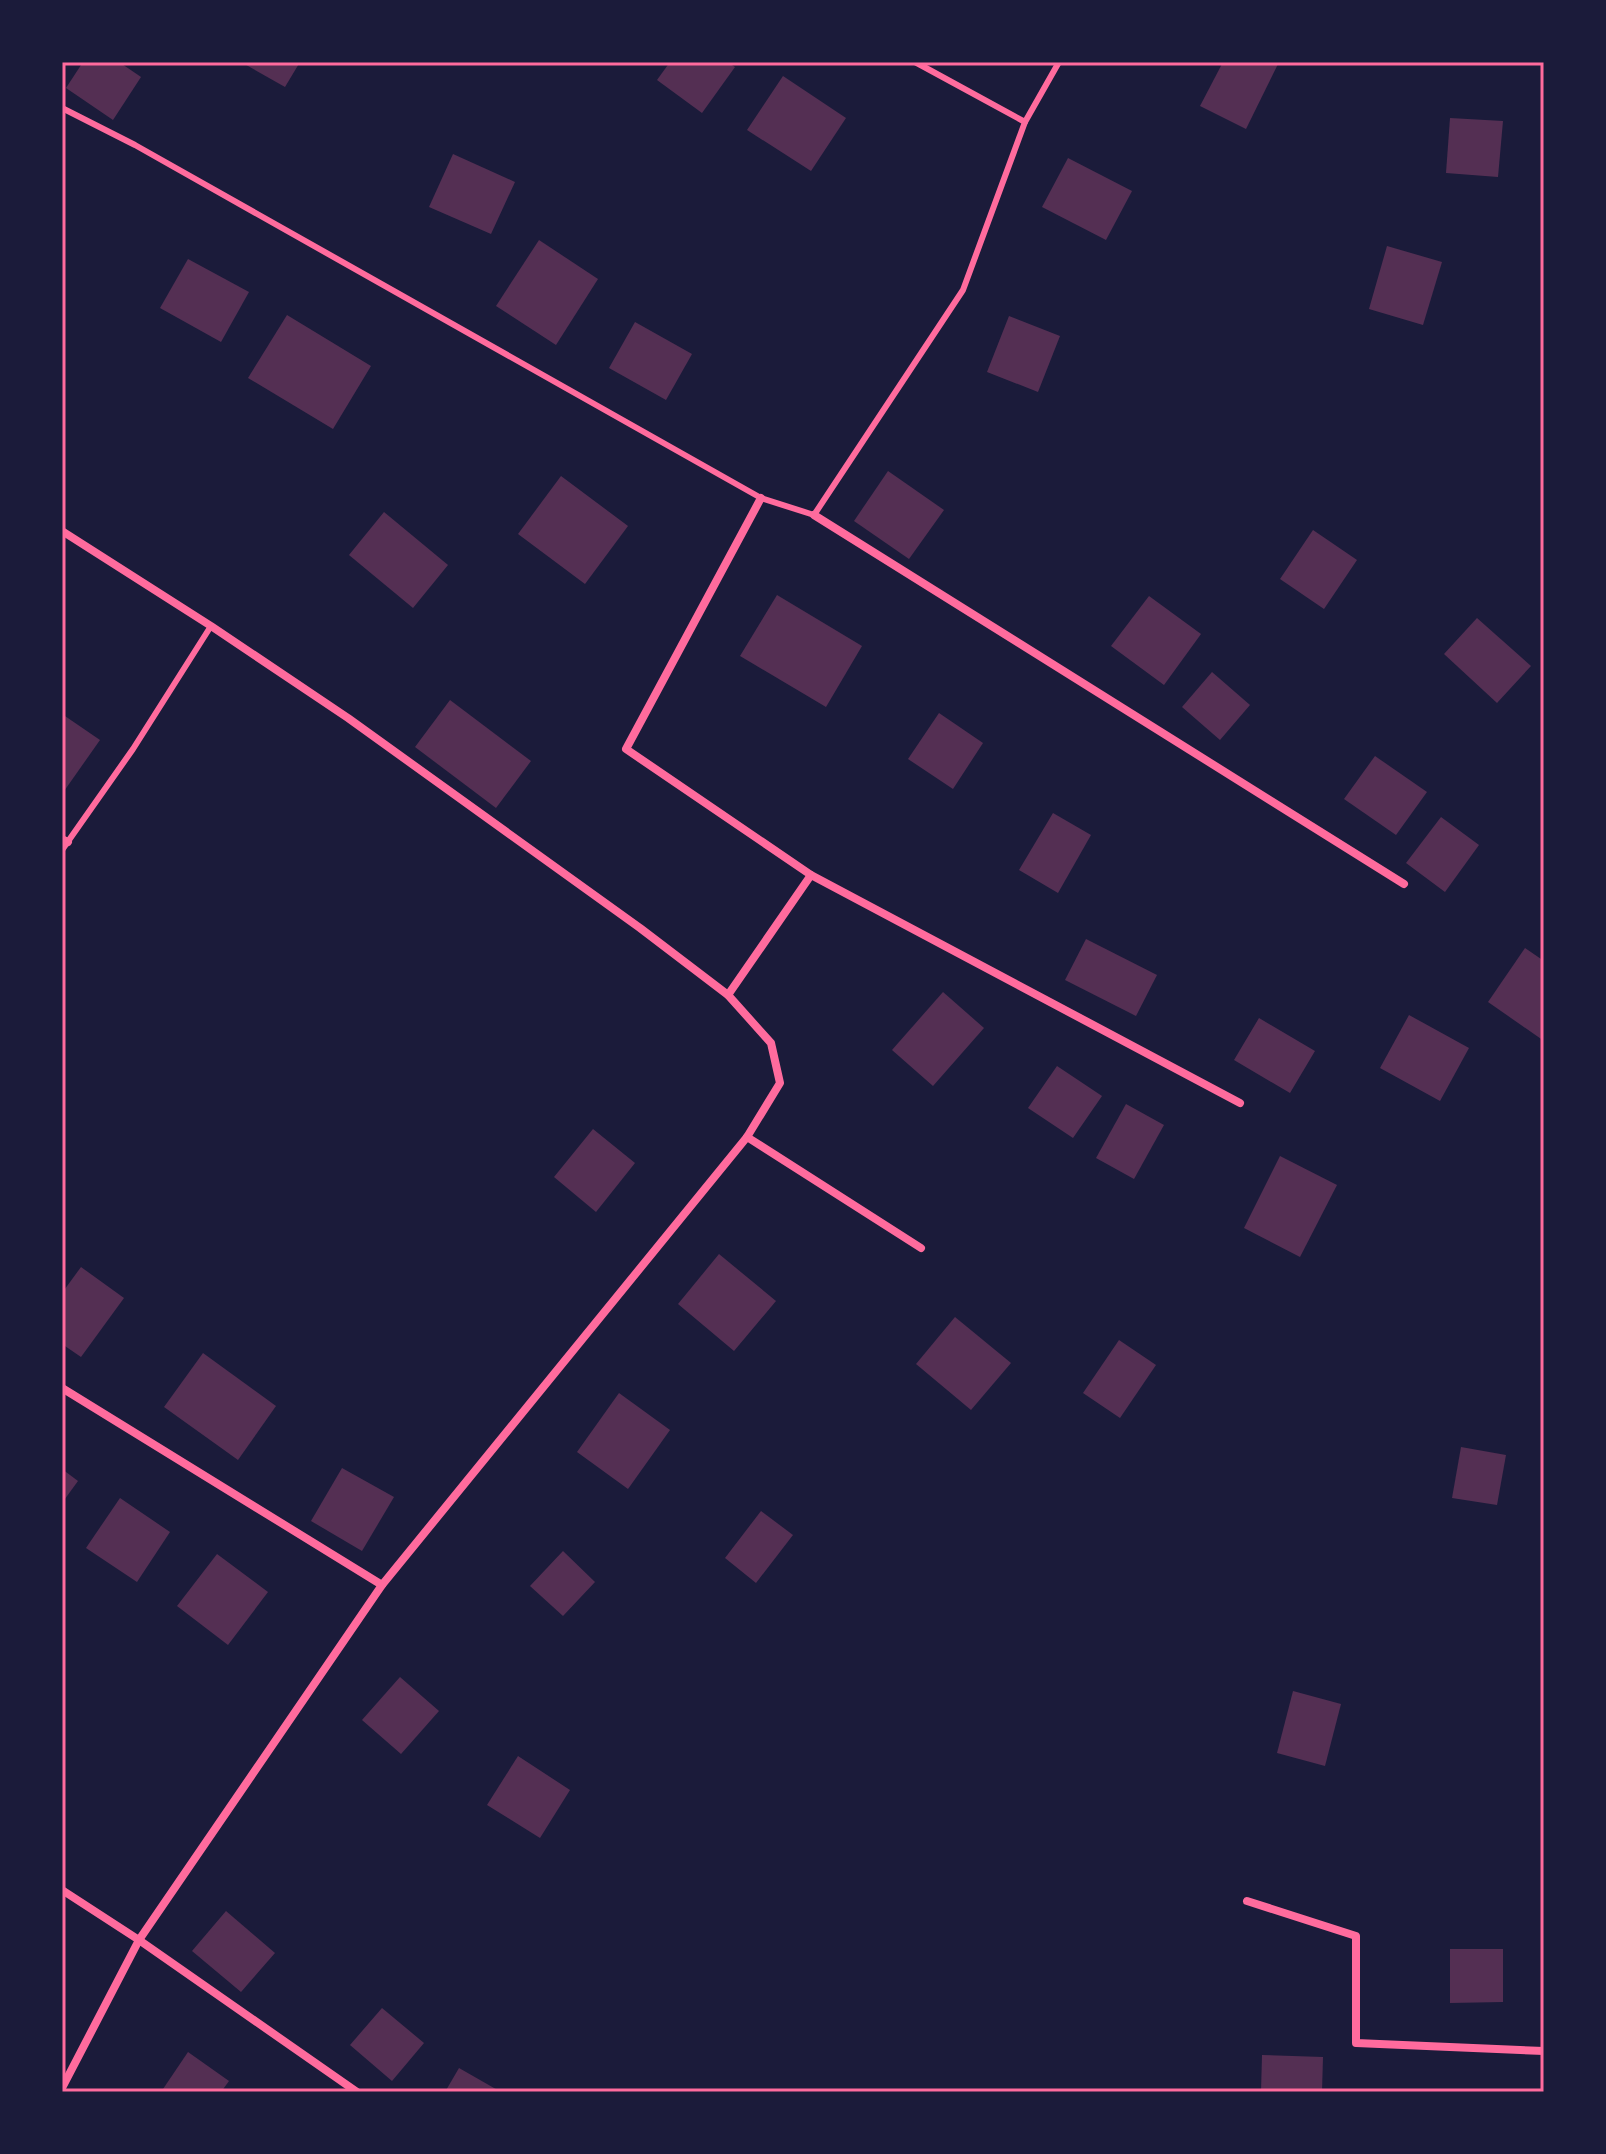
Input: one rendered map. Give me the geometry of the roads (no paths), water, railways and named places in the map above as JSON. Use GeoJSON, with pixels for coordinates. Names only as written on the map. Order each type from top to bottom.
{"type":"FeatureCollection","features":[{"type":"Feature","properties":{"kind":"street"},"geometry":{"type":"LineString","coordinates":[[761,498],[626,749],[811,875],[1240,1103]]}},
{"type":"Feature","properties":{"kind":"street"},"geometry":{"type":"LineString","coordinates":[[814,515],[1404,884]]}},
{"type":"Feature","properties":{"kind":"street"},"geometry":{"type":"LineString","coordinates":[[62,531],[348,718],[728,995],[771,1043],[780,1083],[747,1137],[382,1585],[139,1940],[62,2088]]}},
{"type":"Feature","properties":{"kind":"street"},"geometry":{"type":"LineString","coordinates":[[728,995],[811,875]]}},
{"type":"Feature","properties":{"kind":"street"},"geometry":{"type":"LineString","coordinates":[[747,1137],[921,1248]]}},
{"type":"Feature","properties":{"kind":"street"},"geometry":{"type":"LineString","coordinates":[[62,1388],[382,1585]]}},
{"type":"Feature","properties":{"kind":"street"},"geometry":{"type":"LineString","coordinates":[[62,1890],[357,2092]]}},
{"type":"Feature","properties":{"kind":"street"},"geometry":{"type":"LineString","coordinates":[[1247,1901],[1356,1936],[1356,2043],[1544,2051]]}},
{"type":"Feature","properties":{"kind":"lane"},"geometry":{"type":"LineString","coordinates":[[915,62],[1025,122]]}},
{"type":"Feature","properties":{"kind":"lane"},"geometry":{"type":"LineString","coordinates":[[62,108],[135,145],[761,498],[814,515],[963,290],[1025,122],[1059,62]]}},
{"type":"Feature","properties":{"kind":"lane"},"geometry":{"type":"LineString","coordinates":[[64,844],[133,749],[211,626]]}}]}
